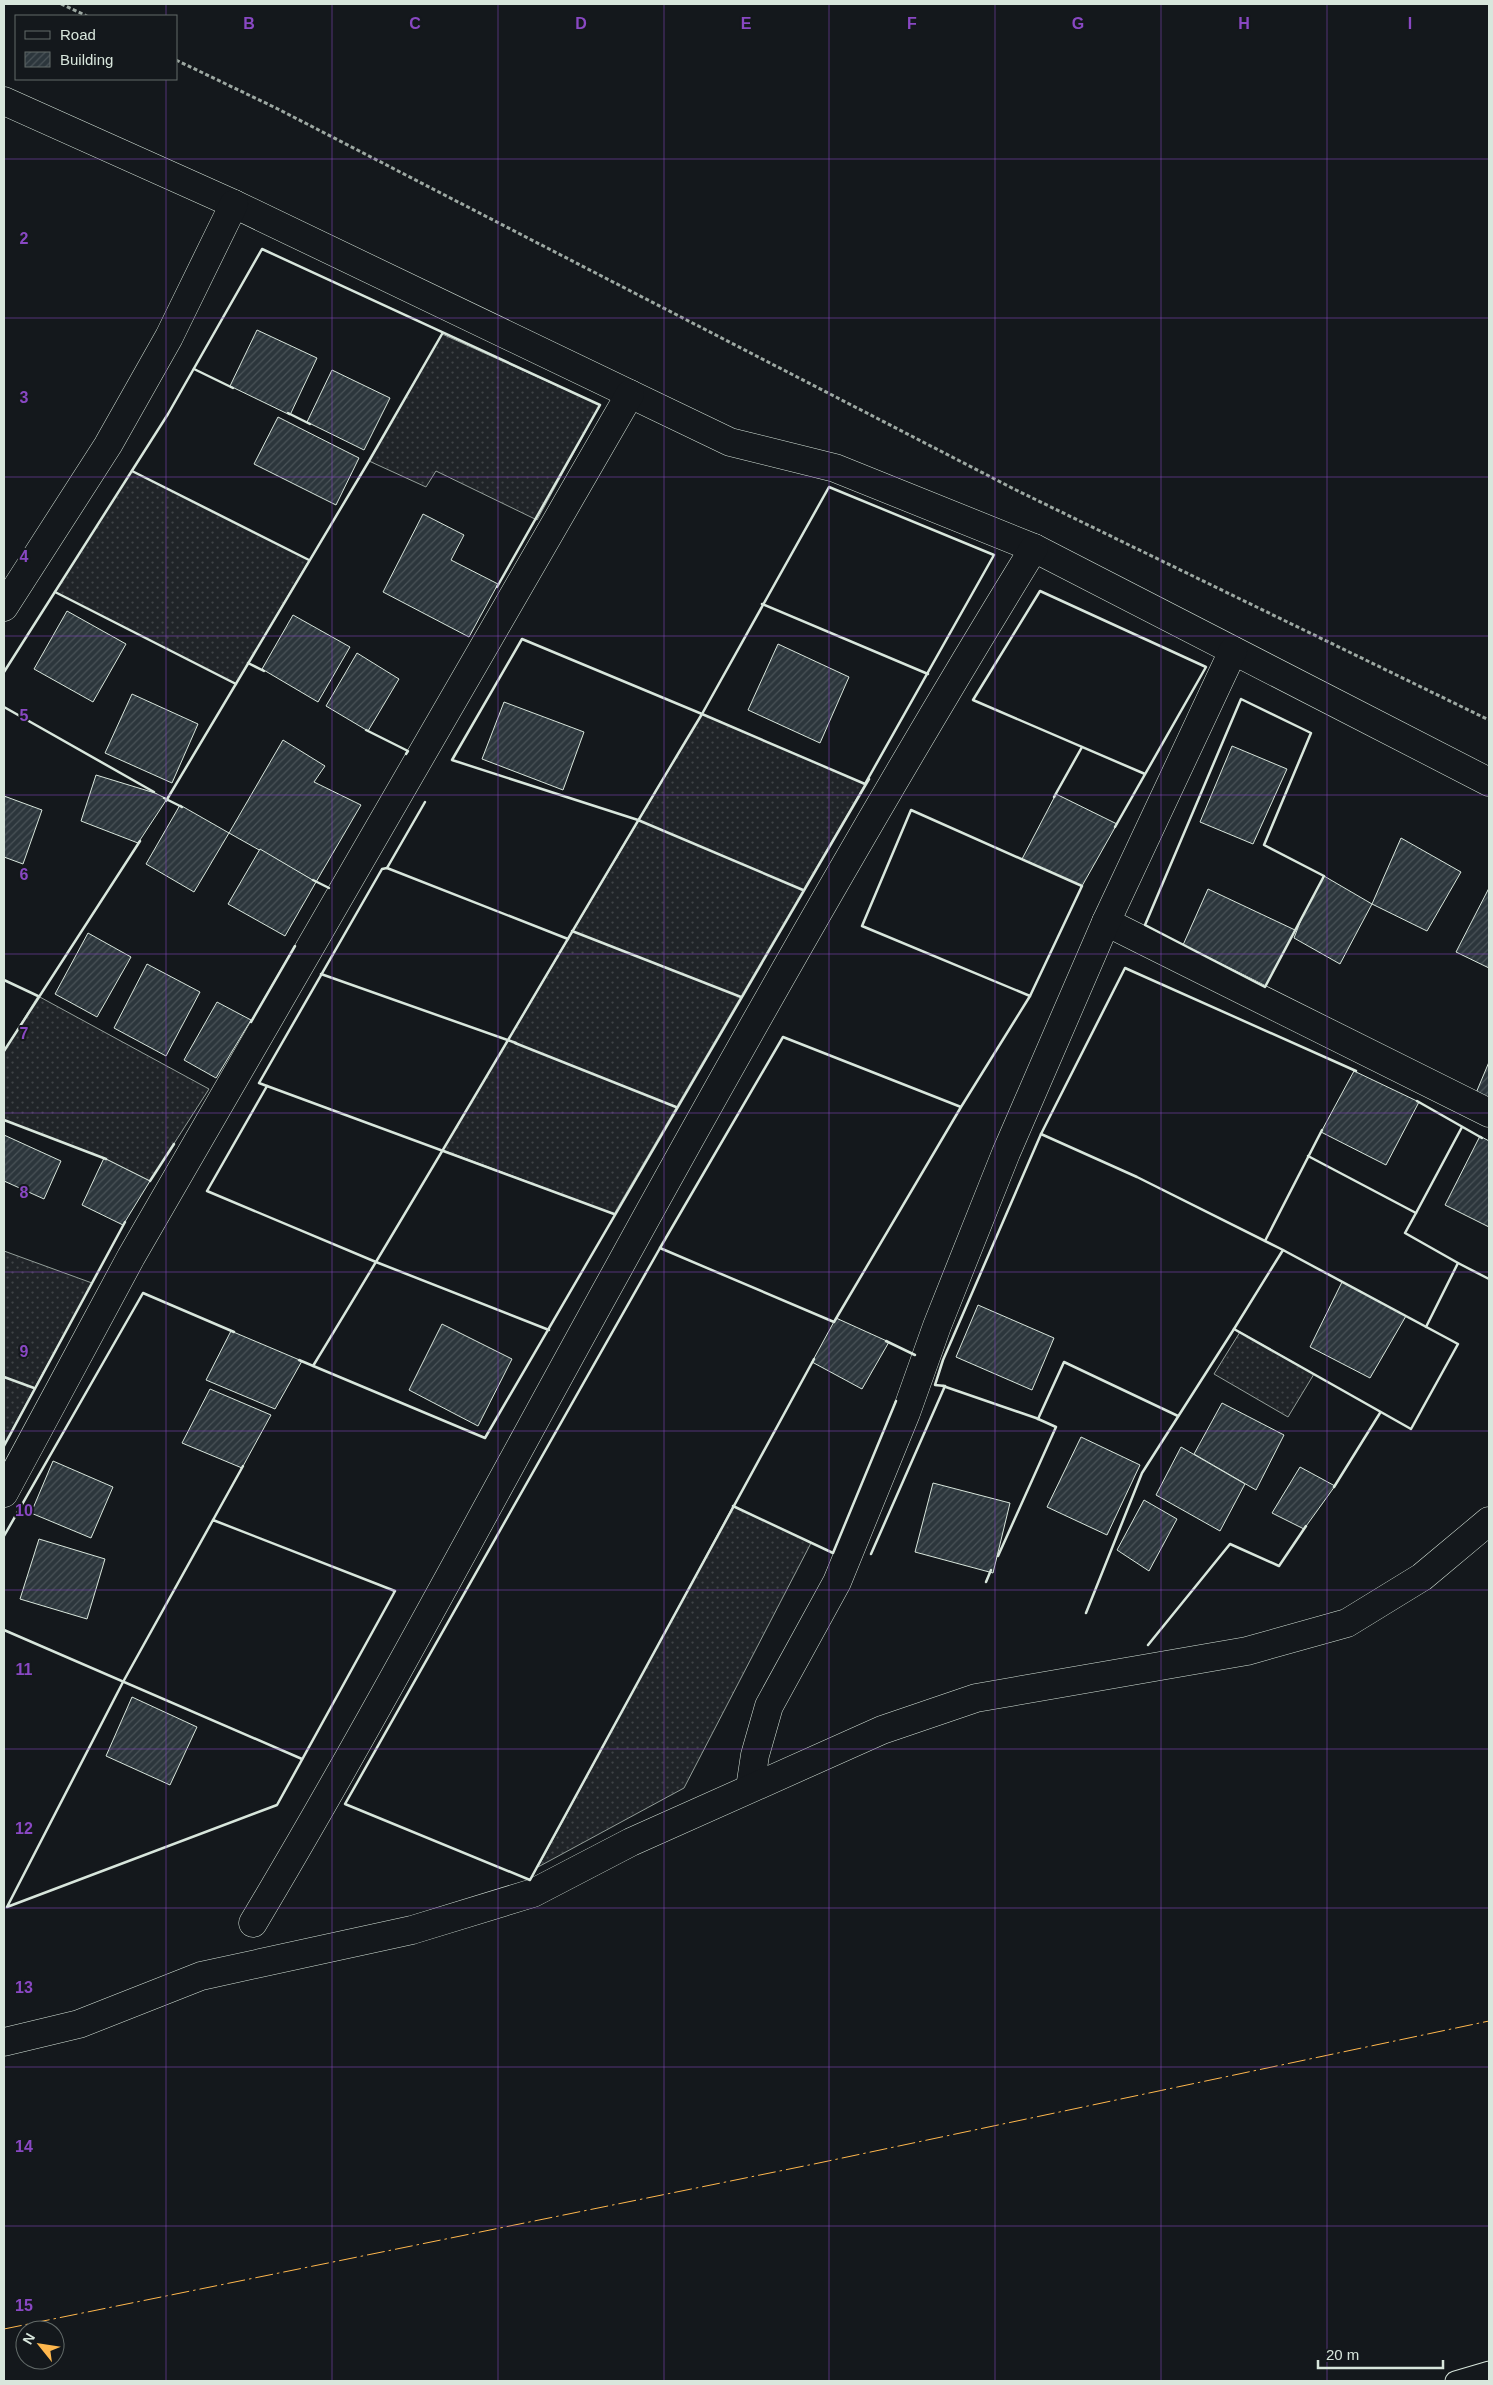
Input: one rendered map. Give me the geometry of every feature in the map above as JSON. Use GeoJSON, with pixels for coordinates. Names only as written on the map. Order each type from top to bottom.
{"type":"FeatureCollection","features":[{"type":"Feature","properties":{"kind":"street"},"geometry":{"type":"LineString","coordinates":[[4,101],[234,204],[730,442],[835,468],[1034,548],[1489,782]]}},
{"type":"Feature","properties":{"kind":"street"},"geometry":{"type":"LineString","coordinates":[[4,607],[108,444],[169,337],[234,204]]}},
{"type":"Feature","properties":{"kind":"street"},"geometry":{"type":"LineString","coordinates":[[4,1493],[131,1257],[630,394]]}},
{"type":"Feature","properties":{"kind":"street"},"geometry":{"type":"LineString","coordinates":[[253,1923],[323,1802],[615,1274],[863,835],[968,654],[1034,548]]}},
{"type":"Feature","properties":{"kind":"street"},"geometry":{"type":"LineString","coordinates":[[750,1788],[755,1755],[769,1706],[837,1582],[906,1414],[937,1326],[1006,1153],[1106,922],[1234,650]]}},
{"type":"Feature","properties":{"kind":"street"},"geometry":{"type":"LineString","coordinates":[[1106,922],[1489,1112]]}},
{"type":"Feature","properties":{"kind":"street"},"geometry":{"type":"LineString","coordinates":[[4,2042],[79,2024],[202,1976],[412,1930],[533,1893],[631,1842],[750,1788],[882,1730],[976,1698],[1247,1651],[1347,1623],[1422,1577],[1489,1521]]}},
{"type":"Feature","properties":{"kind":"lane"},"geometry":{"type":"LineString","coordinates":[[1455,2381],[1489,2371]]}},
{"type":"Feature","properties":{"kind":"path"},"geometry":{"type":"LineString","coordinates":[[61,4],[85,15]]}},
{"type":"Feature","properties":{"kind":"path"},"geometry":{"type":"LineString","coordinates":[[178,61],[278,109],[1016,490],[1489,720]]}},
{"type":"Feature","properties":{"kind":"shaded area"},"geometry":{"type":"Polygon","coordinates":[[[442,334],[600,405],[537,520],[436,471],[426,487],[369,461],[442,334]]]}},
{"type":"Feature","properties":{"kind":"shaded area"},"geometry":{"type":"Polygon","coordinates":[[[132,471],[309,560],[236,684],[55,592],[132,471]]]}},
{"type":"Feature","properties":{"kind":"shaded area"},"geometry":{"type":"Polygon","coordinates":[[[702,714],[865,784],[614,1214],[443,1150],[702,714]]]}},
{"type":"Feature","properties":{"kind":"shaded area"},"geometry":{"type":"Polygon","coordinates":[[[38,996],[209,1089],[150,1181],[104,1158],[4,1120],[4,1051],[38,996]]]}},
{"type":"Feature","properties":{"kind":"shaded area"},"geometry":{"type":"Polygon","coordinates":[[[4,1251],[92,1283],[4,1444],[4,1251]]]}},
{"type":"Feature","properties":{"kind":"shaded area"},"geometry":{"type":"Polygon","coordinates":[[[1240,1332],[1314,1374],[1288,1417],[1214,1374],[1240,1332]]]}},
{"type":"Feature","properties":{"kind":"shaded area"},"geometry":{"type":"Polygon","coordinates":[[[733,1506],[811,1543],[684,1788],[538,1867],[733,1506]]]}},
{"type":"Feature","properties":{"kind":"building"},"geometry":{"type":"Polygon","coordinates":[[[257,330],[317,358],[290,415],[230,386],[257,330]]]}},
{"type":"Feature","properties":{"kind":"building"},"geometry":{"type":"Polygon","coordinates":[[[332,370],[390,398],[364,450],[307,422],[332,370]]]}},
{"type":"Feature","properties":{"kind":"building"},"geometry":{"type":"Polygon","coordinates":[[[278,417],[359,458],[336,505],[254,464],[278,417]]]}},
{"type":"Feature","properties":{"kind":"building"},"geometry":{"type":"Polygon","coordinates":[[[423,514],[464,535],[451,560],[498,584],[469,637],[383,592],[423,514]]]}},
{"type":"Feature","properties":{"kind":"building"},"geometry":{"type":"Polygon","coordinates":[[[67,611],[126,644],[93,702],[34,669],[67,611]]]}},
{"type":"Feature","properties":{"kind":"building"},"geometry":{"type":"Polygon","coordinates":[[[293,615],[350,647],[318,702],[262,669],[293,615]]]}},
{"type":"Feature","properties":{"kind":"building"},"geometry":{"type":"Polygon","coordinates":[[[778,644],[849,677],[820,743],[748,710],[778,644]]]}},
{"type":"Feature","properties":{"kind":"building"},"geometry":{"type":"Polygon","coordinates":[[[357,653],[399,679],[368,731],[326,706],[357,653]]]}},
{"type":"Feature","properties":{"kind":"building"},"geometry":{"type":"Polygon","coordinates":[[[132,694],[198,724],[172,783],[105,753],[132,694]]]}},
{"type":"Feature","properties":{"kind":"building"},"geometry":{"type":"Polygon","coordinates":[[[504,702],[584,732],[563,790],[482,759],[504,702]]]}},
{"type":"Feature","properties":{"kind":"building"},"geometry":{"type":"Polygon","coordinates":[[[283,740],[325,766],[314,782],[361,805],[316,882],[229,833],[283,740]]]}},
{"type":"Feature","properties":{"kind":"building"},"geometry":{"type":"Polygon","coordinates":[[[1232,746],[1287,769],[1253,844],[1200,822],[1232,746]]]}},
{"type":"Feature","properties":{"kind":"building"},"geometry":{"type":"Polygon","coordinates":[[[96,775],[155,793],[167,799],[138,843],[81,821],[96,775]]]}},
{"type":"Feature","properties":{"kind":"building"},"geometry":{"type":"Polygon","coordinates":[[[1056,794],[1117,824],[1082,886],[1022,859],[1056,794]]]}},
{"type":"Feature","properties":{"kind":"building"},"geometry":{"type":"Polygon","coordinates":[[[4,796],[42,810],[23,864],[4,857],[4,796]]]}},
{"type":"Feature","properties":{"kind":"building"},"geometry":{"type":"Polygon","coordinates":[[[180,805],[229,833],[194,892],[146,864],[180,805]]]}},
{"type":"Feature","properties":{"kind":"building"},"geometry":{"type":"Polygon","coordinates":[[[1401,838],[1461,872],[1427,931],[1372,904],[1401,838]]]}},
{"type":"Feature","properties":{"kind":"building"},"geometry":{"type":"Polygon","coordinates":[[[260,849],[316,882],[285,936],[228,904],[260,849]]]}},
{"type":"Feature","properties":{"kind":"building"},"geometry":{"type":"Polygon","coordinates":[[[1324,876],[1372,904],[1340,964],[1294,938],[1302,917],[1324,876]]]}},
{"type":"Feature","properties":{"kind":"building"},"geometry":{"type":"Polygon","coordinates":[[[1489,888],[1489,968],[1456,952],[1489,888]]]}},
{"type":"Feature","properties":{"kind":"building"},"geometry":{"type":"Polygon","coordinates":[[[1208,889],[1295,930],[1265,987],[1183,945],[1208,889]]]}},
{"type":"Feature","properties":{"kind":"building"},"geometry":{"type":"Polygon","coordinates":[[[88,933],[131,957],[97,1017],[55,994],[88,933]]]}},
{"type":"Feature","properties":{"kind":"building"},"geometry":{"type":"Polygon","coordinates":[[[147,964],[200,992],[166,1056],[114,1028],[147,964]]]}},
{"type":"Feature","properties":{"kind":"building"},"geometry":{"type":"Polygon","coordinates":[[[217,1002],[251,1020],[216,1078],[184,1060],[217,1002]]]}},
{"type":"Feature","properties":{"kind":"building"},"geometry":{"type":"Polygon","coordinates":[[[1489,1062],[1489,1099],[1476,1093],[1489,1062]]]}},
{"type":"Feature","properties":{"kind":"building"},"geometry":{"type":"Polygon","coordinates":[[[1354,1071],[1419,1102],[1386,1165],[1321,1132],[1354,1071]]]}},
{"type":"Feature","properties":{"kind":"building"},"geometry":{"type":"Polygon","coordinates":[[[4,1135],[61,1161],[44,1199],[4,1181],[4,1135]]]}},
{"type":"Feature","properties":{"kind":"building"},"geometry":{"type":"Polygon","coordinates":[[[1480,1136],[1489,1141],[1489,1227],[1445,1205],[1480,1136]]]}},
{"type":"Feature","properties":{"kind":"building"},"geometry":{"type":"Polygon","coordinates":[[[104,1158],[150,1181],[123,1225],[82,1205],[104,1158]]]}},
{"type":"Feature","properties":{"kind":"building"},"geometry":{"type":"Polygon","coordinates":[[[1342,1282],[1406,1316],[1370,1378],[1310,1347],[1342,1282]]]}},
{"type":"Feature","properties":{"kind":"building"},"geometry":{"type":"Polygon","coordinates":[[[978,1305],[1054,1338],[1032,1390],[956,1357],[978,1305]]]}},
{"type":"Feature","properties":{"kind":"building"},"geometry":{"type":"Polygon","coordinates":[[[836,1318],[889,1342],[862,1389],[812,1362],[836,1318]]]}},
{"type":"Feature","properties":{"kind":"building"},"geometry":{"type":"Polygon","coordinates":[[[442,1324],[512,1359],[478,1426],[409,1390],[442,1324]]]}},
{"type":"Feature","properties":{"kind":"building"},"geometry":{"type":"Polygon","coordinates":[[[231,1331],[302,1361],[275,1409],[206,1380],[231,1331]]]}},
{"type":"Feature","properties":{"kind":"building"},"geometry":{"type":"Polygon","coordinates":[[[210,1389],[271,1415],[242,1468],[182,1443],[210,1389]]]}},
{"type":"Feature","properties":{"kind":"building"},"geometry":{"type":"Polygon","coordinates":[[[1222,1403],[1284,1435],[1256,1490],[1194,1454],[1222,1403]]]}},
{"type":"Feature","properties":{"kind":"building"},"geometry":{"type":"Polygon","coordinates":[[[1081,1437],[1140,1465],[1107,1535],[1047,1507],[1081,1437]]]}},
{"type":"Feature","properties":{"kind":"building"},"geometry":{"type":"Polygon","coordinates":[[[1181,1447],[1245,1484],[1220,1531],[1156,1495],[1181,1447]]]}},
{"type":"Feature","properties":{"kind":"building"},"geometry":{"type":"Polygon","coordinates":[[[53,1461],[113,1487],[91,1538],[31,1513],[53,1461]]]}},
{"type":"Feature","properties":{"kind":"building"},"geometry":{"type":"Polygon","coordinates":[[[1300,1467],[1335,1486],[1304,1529],[1272,1513],[1300,1467]]]}},
{"type":"Feature","properties":{"kind":"building"},"geometry":{"type":"Polygon","coordinates":[[[933,1483],[1010,1503],[993,1573],[915,1552],[933,1483]]]}},
{"type":"Feature","properties":{"kind":"building"},"geometry":{"type":"Polygon","coordinates":[[[1144,1500],[1177,1519],[1149,1571],[1117,1550],[1144,1500]]]}},
{"type":"Feature","properties":{"kind":"building"},"geometry":{"type":"Polygon","coordinates":[[[39,1539],[105,1559],[87,1619],[20,1599],[39,1539]]]}},
{"type":"Feature","properties":{"kind":"building"},"geometry":{"type":"Polygon","coordinates":[[[132,1697],[197,1727],[170,1785],[106,1756],[132,1697]]]}},
{"type":"Feature","properties":{"kind":"wall"},"geometry":{"type":"LineString","coordinates":[[4,672],[168,414],[262,249],[600,405],[497,587]]}},
{"type":"Feature","properties":{"kind":"wall"},"geometry":{"type":"LineString","coordinates":[[166,801],[369,461],[442,334]]}},
{"type":"Feature","properties":{"kind":"wall"},"geometry":{"type":"LineString","coordinates":[[194,369],[233,388]]}},
{"type":"Feature","properties":{"kind":"wall"},"geometry":{"type":"LineString","coordinates":[[288,413],[310,424]]}},
{"type":"Feature","properties":{"kind":"wall"},"geometry":{"type":"LineString","coordinates":[[132,471],[309,560]]}},
{"type":"Feature","properties":{"kind":"wall"},"geometry":{"type":"LineString","coordinates":[[829,487],[994,555],[865,784],[702,714],[829,487]]}},
{"type":"Feature","properties":{"kind":"wall"},"geometry":{"type":"LineString","coordinates":[[1115,827],[1206,667],[1040,591],[973,700],[1145,774]]}},
{"type":"Feature","properties":{"kind":"wall"},"geometry":{"type":"LineString","coordinates":[[55,592],[236,684]]}},
{"type":"Feature","properties":{"kind":"wall"},"geometry":{"type":"LineString","coordinates":[[762,604],[928,674]]}},
{"type":"Feature","properties":{"kind":"wall"},"geometry":{"type":"LineString","coordinates":[[313,1366],[411,1204],[605,877],[653,795],[702,714],[522,639],[452,760],[638,820],[803,890]]}},
{"type":"Feature","properties":{"kind":"wall"},"geometry":{"type":"LineString","coordinates":[[248,663],[264,671]]}},
{"type":"Feature","properties":{"kind":"wall"},"geometry":{"type":"LineString","coordinates":[[1241,699],[1311,733],[1264,845],[1324,876],[1265,987],[1145,925],[1241,699]]}},
{"type":"Feature","properties":{"kind":"wall"},"geometry":{"type":"LineString","coordinates":[[4,707],[154,792]]}},
{"type":"Feature","properties":{"kind":"wall"},"geometry":{"type":"LineString","coordinates":[[366,730],[408,751],[406,754]]}},
{"type":"Feature","properties":{"kind":"wall"},"geometry":{"type":"LineString","coordinates":[[1054,797],[1082,747]]}},
{"type":"Feature","properties":{"kind":"wall"},"geometry":{"type":"LineString","coordinates":[[299,1360],[485,1438],[869,779]]}},
{"type":"Feature","properties":{"kind":"wall"},"geometry":{"type":"LineString","coordinates":[[164,798],[182,807]]}},
{"type":"Feature","properties":{"kind":"wall"},"geometry":{"type":"LineString","coordinates":[[387,868],[425,802]]}},
{"type":"Feature","properties":{"kind":"wall"},"geometry":{"type":"LineString","coordinates":[[911,810],[1082,886],[1030,996],[862,926],[911,810]]}},
{"type":"Feature","properties":{"kind":"wall"},"geometry":{"type":"LineString","coordinates":[[4,1051],[140,841]]}},
{"type":"Feature","properties":{"kind":"wall"},"geometry":{"type":"LineString","coordinates":[[267,1086],[259,1083],[382,869],[387,868],[568,939]]}},
{"type":"Feature","properties":{"kind":"wall"},"geometry":{"type":"LineString","coordinates":[[313,880],[329,888]]}},
{"type":"Feature","properties":{"kind":"wall"},"geometry":{"type":"LineString","coordinates":[[572,931],[741,997]]}},
{"type":"Feature","properties":{"kind":"wall"},"geometry":{"type":"LineString","coordinates":[[251,1022],[295,946]]}},
{"type":"Feature","properties":{"kind":"wall"},"geometry":{"type":"LineString","coordinates":[[1041,1134],[1125,968],[1356,1071]]}},
{"type":"Feature","properties":{"kind":"wall"},"geometry":{"type":"LineString","coordinates":[[321,974],[516,1043]]}},
{"type":"Feature","properties":{"kind":"wall"},"geometry":{"type":"LineString","coordinates":[[4,980],[38,996]]}},
{"type":"Feature","properties":{"kind":"wall"},"geometry":{"type":"LineString","coordinates":[[961,1107],[783,1037],[660,1248],[834,1322],[961,1107],[1030,996]]}},
{"type":"Feature","properties":{"kind":"wall"},"geometry":{"type":"LineString","coordinates":[[515,1043],[676,1107]]}},
{"type":"Feature","properties":{"kind":"wall"},"geometry":{"type":"LineString","coordinates":[[549,1330],[376,1262],[207,1191],[267,1086],[614,1214]]}},
{"type":"Feature","properties":{"kind":"wall"},"geometry":{"type":"LineString","coordinates":[[1417,1101],[1482,1138]]}},
{"type":"Feature","properties":{"kind":"wall"},"geometry":{"type":"LineString","coordinates":[[4,1120],[106,1159]]}},
{"type":"Feature","properties":{"kind":"wall"},"geometry":{"type":"LineString","coordinates":[[1416,1213],[1462,1127]]}},
{"type":"Feature","properties":{"kind":"wall"},"geometry":{"type":"LineString","coordinates":[[1265,1241],[1322,1130]]}},
{"type":"Feature","properties":{"kind":"wall"},"geometry":{"type":"LineString","coordinates":[[871,1554],[945,1386],[935,1385],[943,1360],[1041,1134],[1137,1177],[1283,1250]]}},
{"type":"Feature","properties":{"kind":"wall"},"geometry":{"type":"LineString","coordinates":[[150,1181],[174,1144]]}},
{"type":"Feature","properties":{"kind":"wall"},"geometry":{"type":"LineString","coordinates":[[1308,1156],[1416,1213],[1405,1233],[1458,1263],[1426,1327]]}},
{"type":"Feature","properties":{"kind":"wall"},"geometry":{"type":"LineString","coordinates":[[4,1446],[125,1222]]}},
{"type":"Feature","properties":{"kind":"wall"},"geometry":{"type":"LineString","coordinates":[[660,1248],[345,1804],[530,1880],[814,1359]]}},
{"type":"Feature","properties":{"kind":"wall"},"geometry":{"type":"LineString","coordinates":[[1283,1250],[1458,1344],[1411,1429],[1234,1329],[1283,1250]]}},
{"type":"Feature","properties":{"kind":"wall"},"geometry":{"type":"LineString","coordinates":[[1458,1263],[1489,1279]]}},
{"type":"Feature","properties":{"kind":"wall"},"geometry":{"type":"LineString","coordinates":[[4,1536],[143,1293],[234,1332]]}},
{"type":"Feature","properties":{"kind":"wall"},"geometry":{"type":"LineString","coordinates":[[1086,1613],[1142,1473],[1234,1329]]}},
{"type":"Feature","properties":{"kind":"wall"},"geometry":{"type":"LineString","coordinates":[[886,1341],[915,1355]]}},
{"type":"Feature","properties":{"kind":"wall"},"geometry":{"type":"LineString","coordinates":[[1038,1419],[1064,1362],[1178,1416]]}},
{"type":"Feature","properties":{"kind":"wall"},"geometry":{"type":"LineString","coordinates":[[4,1377],[34,1388]]}},
{"type":"Feature","properties":{"kind":"wall"},"geometry":{"type":"LineString","coordinates":[[943,1386],[1036,1418],[1056,1427],[998,1556]]}},
{"type":"Feature","properties":{"kind":"wall"},"geometry":{"type":"LineString","coordinates":[[733,1506],[833,1553],[896,1401]]}},
{"type":"Feature","properties":{"kind":"wall"},"geometry":{"type":"LineString","coordinates":[[1334,1487],[1380,1413]]}},
{"type":"Feature","properties":{"kind":"wall"},"geometry":{"type":"LineString","coordinates":[[213,1520],[243,1466]]}},
{"type":"Feature","properties":{"kind":"wall"},"geometry":{"type":"LineString","coordinates":[[213,1520],[395,1591],[277,1805],[7,1907],[123,1682],[213,1520]]}},
{"type":"Feature","properties":{"kind":"wall"},"geometry":{"type":"LineString","coordinates":[[1148,1645],[1230,1544],[1279,1566],[1306,1526]]}},
{"type":"Feature","properties":{"kind":"wall"},"geometry":{"type":"LineString","coordinates":[[986,1582],[991,1570]]}},
{"type":"Feature","properties":{"kind":"wall"},"geometry":{"type":"LineString","coordinates":[[4,1630],[302,1759]]}},
{"type":"Feature","properties":{"kind":"power"},"geometry":{"type":"LineString","coordinates":[[4,2329],[814,2164],[1489,2021]]}}]}
